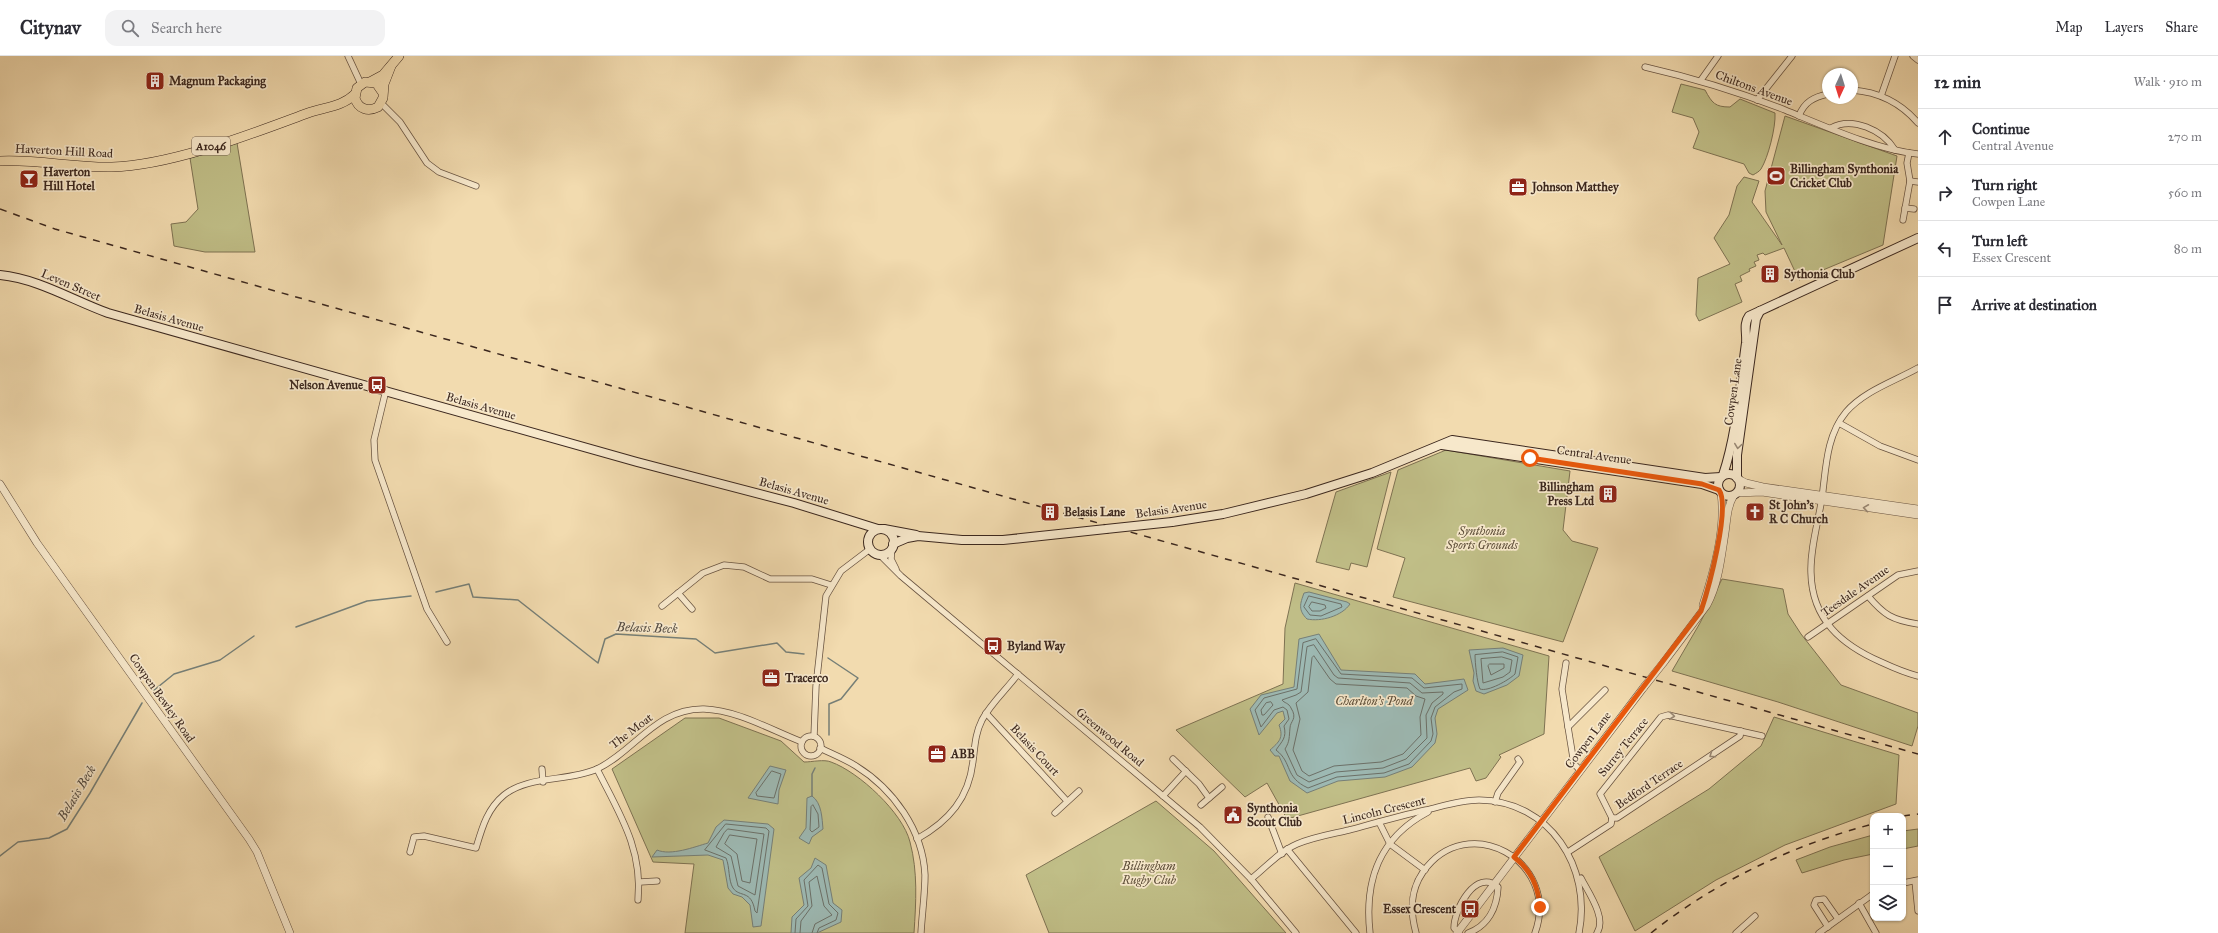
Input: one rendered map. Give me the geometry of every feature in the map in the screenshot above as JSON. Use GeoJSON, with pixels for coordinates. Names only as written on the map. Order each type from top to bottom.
{"type":"FeatureCollection","features":[{"type":"Feature","properties":{"kind":"main road"},"geometry":{"type":"LineString","coordinates":[[361,84],[370,82],[384,75],[399,56]]}},
{"type":"Feature","properties":{"kind":"main road"},"geometry":{"type":"LineString","coordinates":[[381,103],[384,84],[391,66]]}},
{"type":"Feature","properties":{"kind":"main road"},"geometry":{"type":"LineString","coordinates":[[370,82],[376,83],[383,92]]}},
{"type":"Feature","properties":{"kind":"main road","name":"Haverton Hill Road"},"geometry":{"type":"LineString","coordinates":[[0,161],[17,160],[112,167],[160,160],[266,129],[318,110],[343,103],[355,94],[361,84]]}},
{"type":"Feature","properties":{"kind":"main road"},"geometry":{"type":"LineString","coordinates":[[355,94],[356,102],[363,108]]}},
{"type":"Feature","properties":{"kind":"main road","name":"Haverton Hill Road"},"geometry":{"type":"LineString","coordinates":[[335,106],[373,109],[381,103]]}},
{"type":"Feature","properties":{"kind":"main road"},"geometry":{"type":"LineString","coordinates":[[1760,311],[1918,238]]}},
{"type":"Feature","properties":{"kind":"main road","name":"Leven Street"},"geometry":{"type":"LineString","coordinates":[[0,275],[28,280],[50,287],[86,305],[108,313]]}},
{"type":"Feature","properties":{"kind":"main road","name":"Cowpen Lane"},"geometry":{"type":"LineString","coordinates":[[1722,476],[1733,432],[1746,342],[1746,320],[1749,316],[1760,311]]}},
{"type":"Feature","properties":{"kind":"main road","name":"Cowpen Lane"},"geometry":{"type":"LineString","coordinates":[[1738,478],[1737,455],[1756,319],[1760,311]]}},
{"type":"Feature","properties":{"kind":"main road","name":"Belasis Avenue"},"geometry":{"type":"LineString","coordinates":[[108,313],[386,390],[551,438],[764,494],[881,529],[911,533],[918,536]]}},
{"type":"Feature","properties":{"kind":"main road","name":"Belasis Avenue"},"geometry":{"type":"LineString","coordinates":[[893,546],[906,538],[918,536],[962,540],[1003,540],[1172,522],[1223,514],[1306,494],[1372,473],[1452,440]]}},
{"type":"Feature","properties":{"kind":"main road","name":"Central Avenue"},"geometry":{"type":"LineString","coordinates":[[1452,440],[1530,455],[1702,484],[1729,496],[1735,494]]}},
{"type":"Feature","properties":{"kind":"main road","name":"Central Avenue"},"geometry":{"type":"LineString","coordinates":[[1441,445],[1705,478],[1731,474],[1738,478]]}},
{"type":"Feature","properties":{"kind":"main road"},"geometry":{"type":"LineString","coordinates":[[1720,491],[1718,481],[1722,476]]}},
{"type":"Feature","properties":{"kind":"main road"},"geometry":{"type":"LineString","coordinates":[[1735,494],[1740,486],[1738,478]]}},
{"type":"Feature","properties":{"kind":"main road","name":"Belasis Avenue"},"geometry":{"type":"LineString","coordinates":[[848,519],[864,530],[869,545]]}},
{"type":"Feature","properties":{"kind":"main road"},"geometry":{"type":"LineString","coordinates":[[881,529],[892,534],[893,546],[889,552],[880,555],[869,545],[871,533],[881,529]]}},
{"type":"Feature","properties":{"kind":"street"},"geometry":{"type":"LineString","coordinates":[[348,56],[361,84]]}},
{"type":"Feature","properties":{"kind":"street"},"geometry":{"type":"LineString","coordinates":[[1701,80],[1718,56]]}},
{"type":"Feature","properties":{"kind":"street"},"geometry":{"type":"LineString","coordinates":[[1757,100],[1792,56]]}},
{"type":"Feature","properties":{"kind":"street"},"geometry":{"type":"LineString","coordinates":[[1881,96],[1896,56]]}},
{"type":"Feature","properties":{"kind":"street"},"geometry":{"type":"LineString","coordinates":[[1912,56],[1918,60]]}},
{"type":"Feature","properties":{"kind":"street","name":"Chiltons Avenue"},"geometry":{"type":"LineString","coordinates":[[1645,66],[1701,80],[1895,150],[1918,154]]}},
{"type":"Feature","properties":{"kind":"street"},"geometry":{"type":"LineString","coordinates":[[1858,91],[1881,96],[1904,108],[1918,123]]}},
{"type":"Feature","properties":{"kind":"street"},"geometry":{"type":"LineString","coordinates":[[1799,116],[1805,104],[1812,99],[1822,96]]}},
{"type":"Feature","properties":{"kind":"street"},"geometry":{"type":"LineString","coordinates":[[381,103],[400,122],[427,163],[439,172],[476,186]]}},
{"type":"Feature","properties":{"kind":"street"},"geometry":{"type":"LineString","coordinates":[[1831,128],[1847,124],[1869,128],[1882,135],[1895,150]]}},
{"type":"Feature","properties":{"kind":"street"},"geometry":{"type":"LineString","coordinates":[[1903,220],[1910,181],[1908,163],[1909,153]]}},
{"type":"Feature","properties":{"kind":"street"},"geometry":{"type":"LineString","coordinates":[[1910,181],[1918,182]]}},
{"type":"Feature","properties":{"kind":"street"},"geometry":{"type":"LineString","coordinates":[[1905,208],[1914,209]]}},
{"type":"Feature","properties":{"kind":"street"},"geometry":{"type":"LineString","coordinates":[[1918,368],[1857,402],[1839,423],[1830,444],[1811,572],[1816,602],[1828,624],[1843,641],[1871,658],[1906,674],[1918,676]]}},
{"type":"Feature","properties":{"kind":"street"},"geometry":{"type":"LineString","coordinates":[[386,390],[374,440],[375,460],[427,609],[447,642]]}},
{"type":"Feature","properties":{"kind":"street"},"geometry":{"type":"LineString","coordinates":[[1839,423],[1880,446],[1918,460]]}},
{"type":"Feature","properties":{"kind":"street","name":"Central Avenue"},"geometry":{"type":"LineString","coordinates":[[1738,478],[1758,486],[1822,498]]}},
{"type":"Feature","properties":{"kind":"street","name":"Cowpen Bewley Road"},"geometry":{"type":"LineString","coordinates":[[0,484],[38,543],[249,839],[260,859],[290,933]]}},
{"type":"Feature","properties":{"kind":"street","name":"Cowpen Lane"},"geometry":{"type":"LineString","coordinates":[[1718,556],[1722,509],[1720,491]]}},
{"type":"Feature","properties":{"kind":"street","name":"Central Avenue"},"geometry":{"type":"LineString","coordinates":[[1735,494],[1762,492],[1822,498],[1886,507],[1918,509]]}},
{"type":"Feature","properties":{"kind":"street","name":"Cowpen Lane"},"geometry":{"type":"LineString","coordinates":[[1494,884],[1489,882],[1482,884],[1463,898],[1456,911],[1454,920],[1454,928],[1458,933],[1540,822],[1664,662],[1701,611],[1718,556],[1728,507],[1735,494]]}},
{"type":"Feature","properties":{"kind":"street","name":"Central Avenue"},"geometry":{"type":"LineString","coordinates":[[1886,507],[1918,515]]}},
{"type":"Feature","properties":{"kind":"street"},"geometry":{"type":"LineString","coordinates":[[814,736],[824,605],[831,585],[840,571],[869,545]]}},
{"type":"Feature","properties":{"kind":"street"},"geometry":{"type":"LineString","coordinates":[[893,546],[891,559],[897,571]]}},
{"type":"Feature","properties":{"kind":"street","name":"Greenwood Road"},"geometry":{"type":"LineString","coordinates":[[880,555],[1211,837],[1251,879],[1296,933]]}},
{"type":"Feature","properties":{"kind":"street"},"geometry":{"type":"LineString","coordinates":[[662,606],[709,569],[731,565],[750,569],[770,579],[812,579],[831,585]]}},
{"type":"Feature","properties":{"kind":"street","name":"Teesdale Avenue"},"geometry":{"type":"LineString","coordinates":[[1808,637],[1898,575],[1918,571]]}},
{"type":"Feature","properties":{"kind":"street"},"geometry":{"type":"LineString","coordinates":[[678,593],[692,609]]}},
{"type":"Feature","properties":{"kind":"street"},"geometry":{"type":"LineString","coordinates":[[1868,596],[1881,612],[1890,618],[1918,624]]}},
{"type":"Feature","properties":{"kind":"street"},"geometry":{"type":"LineString","coordinates":[[1566,663],[1562,689],[1574,764],[1580,770]]}},
{"type":"Feature","properties":{"kind":"street"},"geometry":{"type":"LineString","coordinates":[[917,839],[944,821],[957,808],[971,773],[976,737],[986,713],[1018,674]]}},
{"type":"Feature","properties":{"kind":"street"},"geometry":{"type":"LineString","coordinates":[[1568,727],[1605,690]]}},
{"type":"Feature","properties":{"kind":"street","name":"The Moat"},"geometry":{"type":"LineString","coordinates":[[410,852],[414,837],[424,836],[476,848],[482,826],[492,807],[505,794],[521,786],[572,777],[597,769],[619,755],[653,725],[679,713],[703,709],[729,713],[802,742]]}},
{"type":"Feature","properties":{"kind":"street","name":"Belasis Court"},"geometry":{"type":"LineString","coordinates":[[986,713],[1067,802]]}},
{"type":"Feature","properties":{"kind":"street","name":"Surrey Terrace"},"geometry":{"type":"LineString","coordinates":[[1612,818],[1600,794],[1661,717],[1668,715],[1762,736]]}},
{"type":"Feature","properties":{"kind":"street","name":"Bedford Terrace"},"geometry":{"type":"LineString","coordinates":[[1568,852],[1610,824],[1612,818],[1617,818],[1740,736],[1741,731]]}},
{"type":"Feature","properties":{"kind":"street"},"geometry":{"type":"LineString","coordinates":[[809,736],[814,736],[818,739],[820,748],[813,755],[808,755],[803,752],[802,742],[809,736]]}},
{"type":"Feature","properties":{"kind":"street"},"geometry":{"type":"LineString","coordinates":[[820,748],[855,765],[886,789],[905,813],[917,839],[925,874],[921,933]]}},
{"type":"Feature","properties":{"kind":"street"},"geometry":{"type":"LineString","coordinates":[[1173,759],[1186,771],[1209,798]]}},
{"type":"Feature","properties":{"kind":"street"},"geometry":{"type":"LineString","coordinates":[[1495,802],[1498,793],[1520,762],[1518,759]]}},
{"type":"Feature","properties":{"kind":"street"},"geometry":{"type":"LineString","coordinates":[[542,769],[544,782]]}},
{"type":"Feature","properties":{"kind":"street"},"geometry":{"type":"LineString","coordinates":[[597,769],[633,842],[640,882],[638,900]]}},
{"type":"Feature","properties":{"kind":"street"},"geometry":{"type":"LineString","coordinates":[[1163,796],[1186,771]]}},
{"type":"Feature","properties":{"kind":"street"},"geometry":{"type":"LineString","coordinates":[[1201,804],[1222,787]]}},
{"type":"Feature","properties":{"kind":"street"},"geometry":{"type":"LineString","coordinates":[[1055,812],[1079,791]]}},
{"type":"Feature","properties":{"kind":"street","name":"Lincoln Crescent"},"geometry":{"type":"LineString","coordinates":[[1251,879],[1287,849],[1297,844],[1461,801],[1495,802],[1524,811],[1540,822],[1559,839],[1568,852],[1575,867]]}},
{"type":"Feature","properties":{"kind":"street"},"geometry":{"type":"LineString","coordinates":[[1370,933],[1368,900],[1371,880],[1379,861],[1390,844],[1417,818],[1436,808]]}},
{"type":"Feature","properties":{"kind":"street"},"geometry":{"type":"LineString","coordinates":[[1267,816],[1282,854]]}},
{"type":"Feature","properties":{"kind":"street"},"geometry":{"type":"LineString","coordinates":[[1379,822],[1390,844],[1425,870]]}},
{"type":"Feature","properties":{"kind":"street"},"geometry":{"type":"LineString","coordinates":[[1416,933],[1412,918],[1411,905],[1414,889],[1425,870],[1443,853],[1468,844],[1493,846],[1514,857],[1529,871],[1536,887],[1540,907],[1535,933]]}},
{"type":"Feature","properties":{"kind":"street"},"geometry":{"type":"LineString","coordinates":[[1287,849],[1356,933]]}},
{"type":"Feature","properties":{"kind":"street"},"geometry":{"type":"LineString","coordinates":[[1575,867],[1581,894],[1582,909],[1579,933]]}},
{"type":"Feature","properties":{"kind":"street"},"geometry":{"type":"LineString","coordinates":[[1575,867],[1599,916],[1600,926],[1597,933]]}},
{"type":"Feature","properties":{"kind":"street"},"geometry":{"type":"LineString","coordinates":[[640,882],[657,881]]}},
{"type":"Feature","properties":{"kind":"street"},"geometry":{"type":"LineString","coordinates":[[1906,883],[1916,881],[1918,911]]}},
{"type":"Feature","properties":{"kind":"street"},"geometry":{"type":"LineString","coordinates":[[1468,933],[1484,924],[1492,914],[1498,898],[1498,888],[1494,884]]}},
{"type":"Feature","properties":{"kind":"street"},"geometry":{"type":"LineString","coordinates":[[1819,933],[1870,896]]}},
{"type":"Feature","properties":{"kind":"street"},"geometry":{"type":"LineString","coordinates":[[1828,927],[1815,908],[1814,905],[1816,900],[1824,899],[1838,919]]}},
{"type":"Feature","properties":{"kind":"street"},"geometry":{"type":"LineString","coordinates":[[1859,904],[1876,933]]}},
{"type":"Feature","properties":{"kind":"street"},"geometry":{"type":"LineString","coordinates":[[1736,933],[1755,916]]}},
{"type":"Feature","properties":{"kind":"green space"},"geometry":{"type":"Polygon","coordinates":[[[1681,84],[1705,90],[1712,101],[1717,105],[1730,107],[1740,99],[1775,113],[1771,142],[1764,164],[1759,171],[1753,175],[1749,173],[1744,164],[1693,148],[1699,132],[1693,118],[1672,112],[1681,84]]]}},
{"type":"Feature","properties":{"kind":"green space"},"geometry":{"type":"Polygon","coordinates":[[[1785,116],[1897,156],[1883,245],[1799,280],[1784,248],[1765,255],[1763,253],[1757,255],[1759,260],[1754,262],[1756,266],[1740,276],[1742,281],[1735,284],[1742,302],[1699,321],[1696,315],[1698,278],[1730,264],[1714,238],[1729,215],[1737,186],[1744,177],[1759,181],[1752,202],[1782,245],[1766,212],[1765,191],[1785,116]]]}},
{"type":"Feature","properties":{"kind":"green space"},"geometry":{"type":"Polygon","coordinates":[[[237,143],[255,252],[205,252],[174,246],[171,224],[186,222],[198,209],[190,158],[237,143]]]}},
{"type":"Feature","properties":{"kind":"green space","name":"Synthonia Sports Grounds"},"geometry":{"type":"Polygon","coordinates":[[[1446,450],[1570,471],[1563,530],[1572,541],[1598,548],[1563,642],[1393,597],[1405,558],[1377,549],[1398,470],[1446,450]]]}},
{"type":"Feature","properties":{"kind":"green space"},"geometry":{"type":"Polygon","coordinates":[[[1391,472],[1367,567],[1351,563],[1349,570],[1316,562],[1336,492],[1391,472]]]}},
{"type":"Feature","properties":{"kind":"green space"},"geometry":{"type":"Polygon","coordinates":[[[1722,579],[1783,589],[1788,614],[1801,634],[1841,685],[1918,713],[1918,726],[1912,746],[1778,702],[1672,671],[1700,623],[1722,579]]]}},
{"type":"Feature","properties":{"kind":"green space","name":"Charlton's Pond"},"geometry":{"type":"Polygon","coordinates":[[[1295,583],[1549,656],[1544,734],[1499,755],[1501,757],[1486,778],[1476,781],[1470,768],[1287,819],[1267,783],[1245,797],[1176,730],[1283,684],[1285,628],[1295,583]]]}},
{"type":"Feature","properties":{"kind":"green space"},"geometry":{"type":"Polygon","coordinates":[[[1774,717],[1899,755],[1896,804],[1785,845],[1716,880],[1635,931],[1599,857],[1709,789],[1761,746],[1774,717]]]}},
{"type":"Feature","properties":{"kind":"green space"},"geometry":{"type":"Polygon","coordinates":[[[685,718],[719,718],[781,741],[804,762],[831,762],[854,775],[878,795],[899,819],[906,831],[913,853],[916,898],[914,933],[685,933],[694,864],[653,862],[612,769],[685,718]]]}},
{"type":"Feature","properties":{"kind":"green space","name":"Billingham Rugby Club"},"geometry":{"type":"Polygon","coordinates":[[[1156,801],[1214,851],[1286,933],[1049,933],[1026,875],[1156,801]]]}},
{"type":"Feature","properties":{"kind":"green space"},"geometry":{"type":"Polygon","coordinates":[[[1918,829],[1918,846],[1906,848],[1906,831],[1918,829]]]}},
{"type":"Feature","properties":{"kind":"green space"},"geometry":{"type":"Polygon","coordinates":[[[1870,836],[1870,855],[1844,860],[1802,873],[1796,860],[1830,847],[1870,836]]]}},
{"type":"Feature","properties":{"kind":"water"},"geometry":{"type":"Polygon","coordinates":[[[1309,592],[1350,604],[1337,615],[1318,620],[1307,619],[1302,613],[1301,604],[1304,593],[1309,592]]]}},
{"type":"Feature","properties":{"kind":"water","name":"Charlton's Pond"},"geometry":{"type":"Polygon","coordinates":[[[1319,634],[1341,670],[1415,674],[1425,684],[1464,679],[1468,690],[1438,709],[1435,718],[1437,734],[1435,743],[1412,767],[1385,777],[1338,781],[1307,793],[1290,781],[1279,756],[1275,756],[1270,750],[1281,737],[1279,725],[1285,719],[1283,711],[1277,713],[1259,735],[1250,709],[1261,695],[1294,687],[1299,639],[1319,634]]]}},
{"type":"Feature","properties":{"kind":"water"},"geometry":{"type":"Polygon","coordinates":[[[1503,648],[1523,655],[1519,676],[1507,685],[1484,694],[1476,691],[1473,681],[1474,673],[1469,650],[1503,648]]]}},
{"type":"Feature","properties":{"kind":"water"},"geometry":{"type":"Polygon","coordinates":[[[770,766],[786,770],[779,790],[778,804],[748,798],[770,766]]]}},
{"type":"Feature","properties":{"kind":"water"},"geometry":{"type":"Polygon","coordinates":[[[812,796],[820,807],[823,829],[812,837],[809,844],[799,838],[806,828],[807,798],[812,796]]]}},
{"type":"Feature","properties":{"kind":"water"},"geometry":{"type":"Polygon","coordinates":[[[724,820],[768,824],[774,829],[761,926],[753,927],[750,905],[742,897],[733,894],[728,888],[723,860],[708,855],[652,857],[657,850],[669,852],[689,849],[708,843],[716,827],[724,820]]]}},
{"type":"Feature","properties":{"kind":"water"},"geometry":{"type":"Polygon","coordinates":[[[815,858],[826,865],[833,903],[842,910],[841,922],[817,933],[791,933],[792,917],[804,905],[799,878],[811,868],[815,858]]]}},
{"type":"Feature","properties":{"kind":"waterway","name":"Belasis Beck"},"geometry":{"type":"LineString","coordinates":[[436,592],[469,584],[473,597],[518,600],[598,663],[605,639],[616,634],[696,639],[715,653],[777,643],[786,652],[804,654]]}},
{"type":"Feature","properties":{"kind":"waterway","name":"Belasis Beck"},"geometry":{"type":"LineString","coordinates":[[296,627],[367,601],[411,596]]}},
{"type":"Feature","properties":{"kind":"waterway","name":"Belasis Beck"},"geometry":{"type":"LineString","coordinates":[[153,691],[174,674],[220,660],[254,636]]}},
{"type":"Feature","properties":{"kind":"waterway","name":"Belasis Beck"},"geometry":{"type":"LineString","coordinates":[[828,658],[858,678],[841,699],[829,704],[829,735]]}},
{"type":"Feature","properties":{"kind":"waterway","name":"Belasis Beck"},"geometry":{"type":"LineString","coordinates":[[0,856],[18,842],[49,838],[67,829],[90,793],[142,703]]}},
{"type":"Feature","properties":{"kind":"waterway","name":"Belasis Beck"},"geometry":{"type":"LineString","coordinates":[[812,796],[812,774],[815,768]]}},
{"type":"Feature","properties":{"kind":"railway"},"geometry":{"type":"LineString","coordinates":[[0,209],[55,229],[1918,754]]}},
{"type":"Feature","properties":{"kind":"railway"},"geometry":{"type":"LineString","coordinates":[[1906,816],[1918,814]]}},
{"type":"Feature","properties":{"kind":"railway"},"geometry":{"type":"LineString","coordinates":[[1651,933],[1702,897],[1756,867],[1814,843],[1870,825]]}},
{"type":"Feature","properties":{"kind":"place","name":"Magnum Packaging"},"geometry":{"type":"Point","coordinates":[155,81]}},
{"type":"Feature","properties":{"kind":"place","name":"Billingham Synthonia Cricket Club"},"geometry":{"type":"Point","coordinates":[1776,176]}},
{"type":"Feature","properties":{"kind":"place","name":"Haverton Hill Hotel"},"geometry":{"type":"Point","coordinates":[29,179]}},
{"type":"Feature","properties":{"kind":"place","name":"Johnson Matthey"},"geometry":{"type":"Point","coordinates":[1518,187]}},
{"type":"Feature","properties":{"kind":"place","name":"Sythonia Club"},"geometry":{"type":"Point","coordinates":[1770,274]}},
{"type":"Feature","properties":{"kind":"place","name":"Nelson Avenue"},"geometry":{"type":"Point","coordinates":[377,385]}},
{"type":"Feature","properties":{"kind":"place","name":"Billingham Press Ltd"},"geometry":{"type":"Point","coordinates":[1608,494]}},
{"type":"Feature","properties":{"kind":"place","name":"Belasis Lane"},"geometry":{"type":"Point","coordinates":[1050,512]}},
{"type":"Feature","properties":{"kind":"place","name":"St John's R C Church"},"geometry":{"type":"Point","coordinates":[1755,512]}},
{"type":"Feature","properties":{"kind":"place","name":"Byland Way"},"geometry":{"type":"Point","coordinates":[993,646]}},
{"type":"Feature","properties":{"kind":"place","name":"Tracerco"},"geometry":{"type":"Point","coordinates":[771,678]}},
{"type":"Feature","properties":{"kind":"place","name":"ABB"},"geometry":{"type":"Point","coordinates":[937,754]}},
{"type":"Feature","properties":{"kind":"place","name":"Synthonia Scout Club"},"geometry":{"type":"Point","coordinates":[1233,815]}},
{"type":"Feature","properties":{"kind":"place","name":"Essex Crescent"},"geometry":{"type":"Point","coordinates":[1470,909]}},
{"type":"Feature","properties":{"kind":"route"},"geometry":{"type":"LineString","coordinates":[[1530,458],[1702,484],[1719,490],[1721,493],[1722,502],[1713,574],[1701,611],[1689,630],[1642,689],[1514,857],[1529,871],[1536,887],[1540,907]]}}]}
